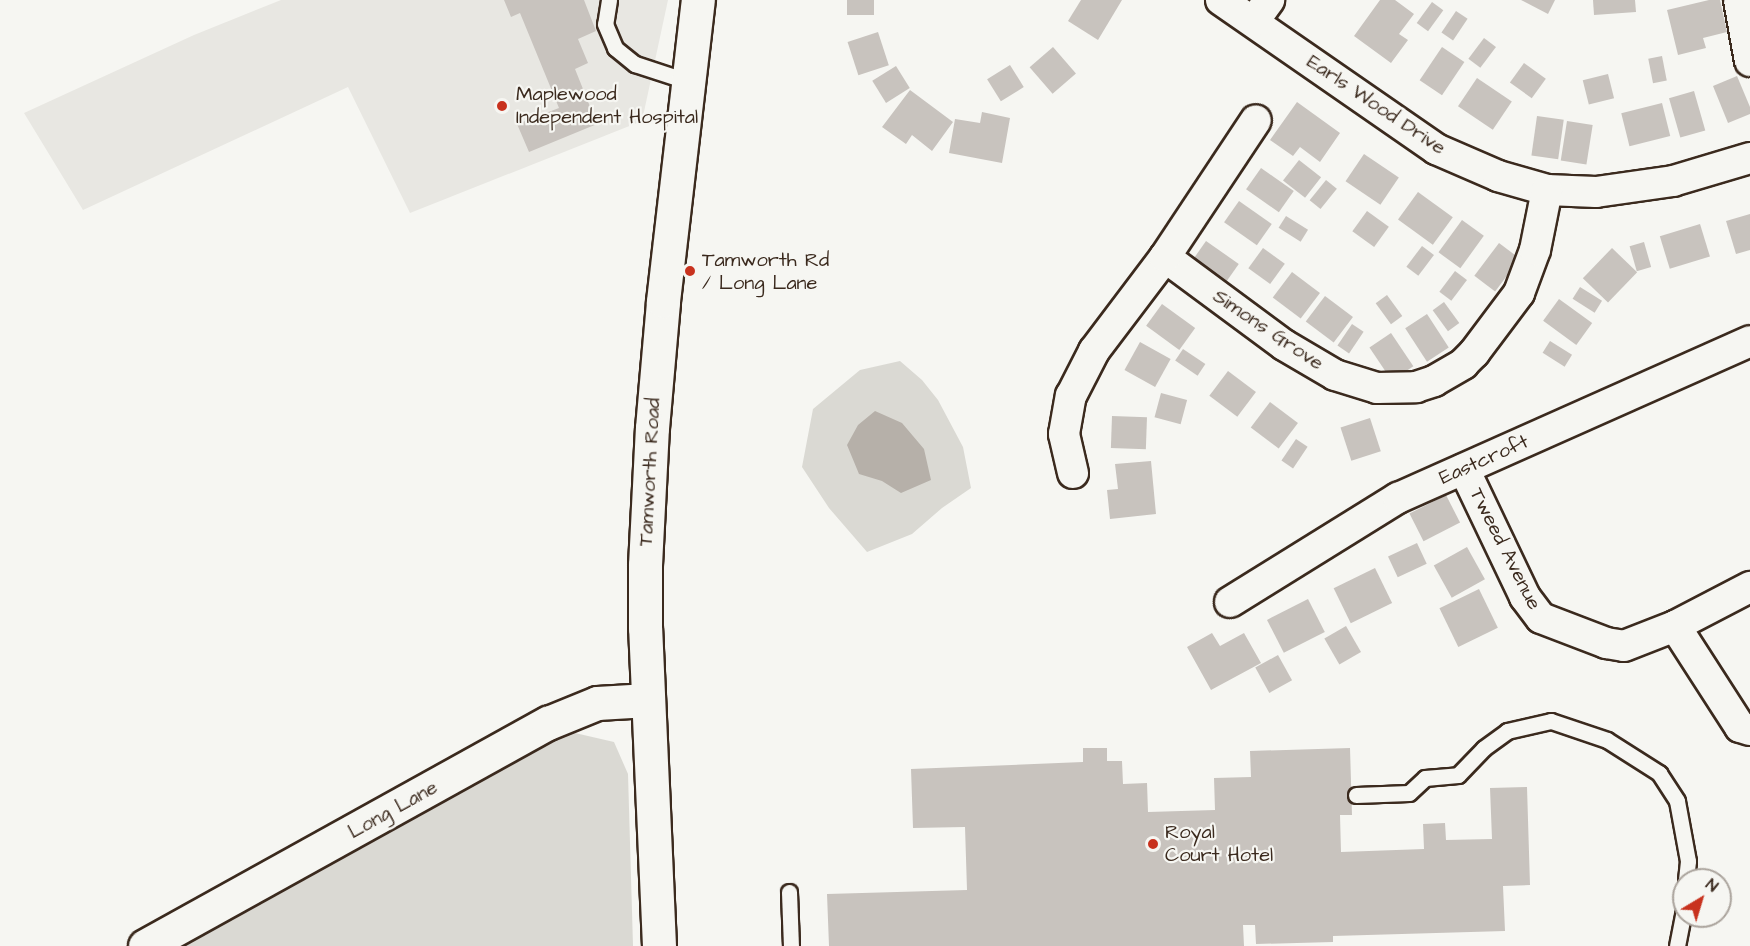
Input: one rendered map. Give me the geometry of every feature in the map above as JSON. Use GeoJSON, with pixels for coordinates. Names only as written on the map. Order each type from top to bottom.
{"type":"FeatureCollection","features":[{"type":"Feature","properties":{"kind":"main road","name":"Tamworth Road"},"geometry":{"type":"LineString","coordinates":[[659,946],[648,700],[645,566],[652,428],[687,81],[698,0]]}},
{"type":"Feature","properties":{"kind":"main road","name":"Long Lane"},"geometry":{"type":"LineString","coordinates":[[145,946],[548,723],[597,703],[648,700]]}},
{"type":"Feature","properties":{"kind":"street","name":"Earls Wood Drive"},"geometry":{"type":"LineString","coordinates":[[1221,0],[1261,11],[1436,149],[1498,176],[1547,190],[1596,192],[1673,181],[1750,158]]}},
{"type":"Feature","properties":{"kind":"street"},"geometry":{"type":"LineString","coordinates":[[1739,0],[1750,62]]}},
{"type":"Feature","properties":{"kind":"street"},"geometry":{"type":"LineString","coordinates":[[1073,473],[1064,434],[1071,396],[1094,351],[1164,257],[1256,120]]}},
{"type":"Feature","properties":{"kind":"street","name":"Simons Grove"},"geometry":{"type":"LineString","coordinates":[[1164,257],[1284,345],[1335,375],[1377,388],[1416,387],[1434,381],[1462,364],[1474,353],[1519,293],[1535,250],[1547,190]]}},
{"type":"Feature","properties":{"kind":"street","name":"Eastcroft"},"geometry":{"type":"LineString","coordinates":[[1230,602],[1398,498],[1750,341]]}},
{"type":"Feature","properties":{"kind":"street","name":"Tweed Avenue"},"geometry":{"type":"LineString","coordinates":[[1464,469],[1525,597],[1541,618],[1606,643],[1624,646],[1675,626],[1750,587]]}},
{"type":"Feature","properties":{"kind":"street"},"geometry":{"type":"LineString","coordinates":[[1675,626],[1747,737]]}},
{"type":"Feature","properties":{"kind":"lane"},"geometry":{"type":"LineString","coordinates":[[609,0],[605,24],[615,48],[635,64],[687,81]]}},
{"type":"Feature","properties":{"kind":"lane"},"geometry":{"type":"LineString","coordinates":[[1356,795],[1408,793],[1425,778],[1458,775],[1484,748],[1507,731],[1551,721],[1607,740],[1659,773],[1677,801],[1687,868]]}},
{"type":"Feature","properties":{"kind":"lane"},"geometry":{"type":"LineString","coordinates":[[789,892],[791,946]]}},
{"type":"Feature","properties":{"kind":"lane"},"geometry":{"type":"LineString","coordinates":[[1677,946],[1680,928]]}},
{"type":"Feature","properties":{"kind":"shaded area","name":"Maplewood Independent Hospital"},"geometry":{"type":"Polygon","coordinates":[[[281,0],[668,0],[642,121],[410,213],[348,87],[83,210],[24,113],[194,35],[281,0]]]}},
{"type":"Feature","properties":{"kind":"shaded area"},"geometry":{"type":"Polygon","coordinates":[[[900,361],[922,380],[938,400],[963,447],[971,488],[942,508],[912,534],[867,552],[829,508],[802,467],[813,409],[860,370],[900,361]]]}},
{"type":"Feature","properties":{"kind":"shaded area"},"geometry":{"type":"Polygon","coordinates":[[[875,411],[902,423],[924,449],[931,480],[901,493],[882,481],[859,474],[847,445],[858,425],[875,411]]]}},
{"type":"Feature","properties":{"kind":"shaded area"},"geometry":{"type":"Polygon","coordinates":[[[575,733],[614,742],[628,774],[633,946],[175,946],[556,738],[575,733]]]}},
{"type":"Feature","properties":{"kind":"building"},"geometry":{"type":"Polygon","coordinates":[[[504,0],[584,0],[596,31],[578,39],[588,63],[575,69],[597,124],[529,152],[517,124],[559,108],[520,13],[511,17],[504,0]]]}},
{"type":"Feature","properties":{"kind":"building"},"geometry":{"type":"Polygon","coordinates":[[[847,0],[874,0],[874,15],[847,15],[847,0]]]}},
{"type":"Feature","properties":{"kind":"building"},"geometry":{"type":"Polygon","coordinates":[[[1081,0],[1122,0],[1098,40],[1068,21],[1081,0]]]}},
{"type":"Feature","properties":{"kind":"building"},"geometry":{"type":"Polygon","coordinates":[[[1380,0],[1395,0],[1414,14],[1399,34],[1408,40],[1391,63],[1354,36],[1380,0]]]}},
{"type":"Feature","properties":{"kind":"building"},"geometry":{"type":"Polygon","coordinates":[[[1521,0],[1555,0],[1548,14],[1521,0]]]}},
{"type":"Feature","properties":{"kind":"building"},"geometry":{"type":"Polygon","coordinates":[[[1593,0],[1635,0],[1636,12],[1594,15],[1593,0]]]}},
{"type":"Feature","properties":{"kind":"building"},"geometry":{"type":"Polygon","coordinates":[[[1709,0],[1720,0],[1727,32],[1703,38],[1706,48],[1678,55],[1667,10],[1709,0]]]}},
{"type":"Feature","properties":{"kind":"building"},"geometry":{"type":"Polygon","coordinates":[[[1432,2],[1443,10],[1428,31],[1417,23],[1432,2]]]}},
{"type":"Feature","properties":{"kind":"building"},"geometry":{"type":"Polygon","coordinates":[[[1456,11],[1468,19],[1453,40],[1441,33],[1456,11]]]}},
{"type":"Feature","properties":{"kind":"building"},"geometry":{"type":"Polygon","coordinates":[[[878,32],[889,65],[858,75],[848,42],[878,32]]]}},
{"type":"Feature","properties":{"kind":"building"},"geometry":{"type":"Polygon","coordinates":[[[1484,38],[1496,47],[1480,68],[1468,59],[1484,38]]]}},
{"type":"Feature","properties":{"kind":"building"},"geometry":{"type":"Polygon","coordinates":[[[1053,47],[1076,73],[1053,94],[1030,67],[1053,47]]]}},
{"type":"Feature","properties":{"kind":"building"},"geometry":{"type":"Polygon","coordinates":[[[1442,47],[1464,62],[1442,95],[1420,80],[1442,47]]]}},
{"type":"Feature","properties":{"kind":"building"},"geometry":{"type":"Polygon","coordinates":[[[1662,56],[1667,81],[1653,83],[1648,59],[1662,56]]]}},
{"type":"Feature","properties":{"kind":"building"},"geometry":{"type":"Polygon","coordinates":[[[1524,63],[1546,79],[1532,98],[1510,82],[1524,63]]]}},
{"type":"Feature","properties":{"kind":"building"},"geometry":{"type":"Polygon","coordinates":[[[1010,65],[1024,87],[1001,101],[987,79],[1010,65]]]}},
{"type":"Feature","properties":{"kind":"building"},"geometry":{"type":"Polygon","coordinates":[[[896,66],[910,88],[886,103],[872,81],[896,66]]]}},
{"type":"Feature","properties":{"kind":"building"},"geometry":{"type":"Polygon","coordinates":[[[1608,74],[1614,98],[1589,105],[1583,80],[1608,74]]]}},
{"type":"Feature","properties":{"kind":"building"},"geometry":{"type":"Polygon","coordinates":[[[1737,76],[1750,107],[1750,114],[1728,123],[1713,86],[1737,76]]]}},
{"type":"Feature","properties":{"kind":"building"},"geometry":{"type":"Polygon","coordinates":[[[1477,78],[1512,101],[1493,130],[1458,106],[1477,78]]]}},
{"type":"Feature","properties":{"kind":"building"},"geometry":{"type":"Polygon","coordinates":[[[910,90],[953,122],[932,151],[912,135],[906,144],[882,127],[910,90]]]}},
{"type":"Feature","properties":{"kind":"building"},"geometry":{"type":"Polygon","coordinates":[[[1694,91],[1705,130],[1680,138],[1669,98],[1694,91]]]}},
{"type":"Feature","properties":{"kind":"building"},"geometry":{"type":"Polygon","coordinates":[[[1297,102],[1340,133],[1320,162],[1300,147],[1293,156],[1270,140],[1297,102]]]}},
{"type":"Feature","properties":{"kind":"building"},"geometry":{"type":"Polygon","coordinates":[[[1662,103],[1670,136],[1629,146],[1621,113],[1662,103]]]}},
{"type":"Feature","properties":{"kind":"building"},"geometry":{"type":"Polygon","coordinates":[[[982,112],[1010,118],[1002,163],[949,153],[955,119],[980,123],[982,112]]]}},
{"type":"Feature","properties":{"kind":"building"},"geometry":{"type":"Polygon","coordinates":[[[1537,116],[1564,120],[1558,159],[1531,156],[1537,116]]]}},
{"type":"Feature","properties":{"kind":"building"},"geometry":{"type":"Polygon","coordinates":[[[1567,121],[1593,125],[1586,165],[1561,161],[1567,121]]]}},
{"type":"Feature","properties":{"kind":"building"},"geometry":{"type":"Polygon","coordinates":[[[1364,154],[1399,177],[1380,205],[1346,181],[1364,154]]]}},
{"type":"Feature","properties":{"kind":"building"},"geometry":{"type":"Polygon","coordinates":[[[1299,160],[1321,177],[1305,198],[1283,180],[1299,160]]]}},
{"type":"Feature","properties":{"kind":"building"},"geometry":{"type":"Polygon","coordinates":[[[1261,168],[1294,191],[1279,212],[1246,189],[1261,168]]]}},
{"type":"Feature","properties":{"kind":"building"},"geometry":{"type":"Polygon","coordinates":[[[1326,180],[1337,189],[1321,209],[1310,200],[1326,180]]]}},
{"type":"Feature","properties":{"kind":"building"},"geometry":{"type":"Polygon","coordinates":[[[1418,192],[1453,217],[1433,245],[1398,220],[1418,192]]]}},
{"type":"Feature","properties":{"kind":"building"},"geometry":{"type":"Polygon","coordinates":[[[1239,201],[1272,224],[1257,245],[1224,222],[1239,201]]]}},
{"type":"Feature","properties":{"kind":"building"},"geometry":{"type":"Polygon","coordinates":[[[1367,211],[1389,227],[1374,247],[1352,231],[1367,211]]]}},
{"type":"Feature","properties":{"kind":"building"},"geometry":{"type":"Polygon","coordinates":[[[1750,214],[1750,250],[1736,254],[1726,221],[1750,214]]]}},
{"type":"Feature","properties":{"kind":"building"},"geometry":{"type":"Polygon","coordinates":[[[1286,216],[1308,230],[1301,242],[1279,228],[1286,216]]]}},
{"type":"Feature","properties":{"kind":"building"},"geometry":{"type":"Polygon","coordinates":[[[1462,220],[1484,236],[1460,268],[1438,252],[1462,220]]]}},
{"type":"Feature","properties":{"kind":"building"},"geometry":{"type":"Polygon","coordinates":[[[1700,224],[1710,257],[1670,269],[1660,236],[1700,224]]]}},
{"type":"Feature","properties":{"kind":"building"},"geometry":{"type":"Polygon","coordinates":[[[1206,241],[1239,264],[1223,286],[1191,263],[1206,241]]]}},
{"type":"Feature","properties":{"kind":"building"},"geometry":{"type":"Polygon","coordinates":[[[1644,242],[1651,267],[1637,271],[1630,246],[1644,242]]]}},
{"type":"Feature","properties":{"kind":"building"},"geometry":{"type":"Polygon","coordinates":[[[1499,243],[1520,259],[1495,291],[1474,276],[1499,243]]]}},
{"type":"Feature","properties":{"kind":"building"},"geometry":{"type":"Polygon","coordinates":[[[1422,246],[1434,255],[1418,276],[1406,267],[1422,246]]]}},
{"type":"Feature","properties":{"kind":"building"},"geometry":{"type":"Polygon","coordinates":[[[1263,248],[1285,264],[1270,284],[1248,268],[1263,248]]]}},
{"type":"Feature","properties":{"kind":"building"},"geometry":{"type":"Polygon","coordinates":[[[1612,248],[1637,272],[1608,303],[1583,278],[1612,248]]]}},
{"type":"Feature","properties":{"kind":"building"},"geometry":{"type":"Polygon","coordinates":[[[1455,271],[1467,280],[1451,301],[1439,292],[1455,271]]]}},
{"type":"Feature","properties":{"kind":"building"},"geometry":{"type":"Polygon","coordinates":[[[1292,272],[1320,293],[1301,319],[1273,298],[1292,272]]]}},
{"type":"Feature","properties":{"kind":"building"},"geometry":{"type":"Polygon","coordinates":[[[1580,287],[1602,301],[1595,313],[1573,299],[1580,287]]]}},
{"type":"Feature","properties":{"kind":"building"},"geometry":{"type":"Polygon","coordinates":[[[1387,295],[1402,316],[1391,324],[1376,303],[1387,295]]]}},
{"type":"Feature","properties":{"kind":"building"},"geometry":{"type":"Polygon","coordinates":[[[1325,296],[1353,317],[1334,343],[1306,322],[1325,296]]]}},
{"type":"Feature","properties":{"kind":"building"},"geometry":{"type":"Polygon","coordinates":[[[1559,299],[1592,323],[1576,345],[1543,321],[1559,299]]]}},
{"type":"Feature","properties":{"kind":"building"},"geometry":{"type":"Polygon","coordinates":[[[1444,302],[1459,323],[1448,331],[1433,310],[1444,302]]]}},
{"type":"Feature","properties":{"kind":"building"},"geometry":{"type":"Polygon","coordinates":[[[1162,304],[1195,328],[1179,350],[1146,326],[1162,304]]]}},
{"type":"Feature","properties":{"kind":"building"},"geometry":{"type":"Polygon","coordinates":[[[1427,314],[1449,348],[1427,362],[1405,328],[1427,314]]]}},
{"type":"Feature","properties":{"kind":"building"},"geometry":{"type":"Polygon","coordinates":[[[1352,324],[1364,332],[1349,353],[1337,346],[1352,324]]]}},
{"type":"Feature","properties":{"kind":"building"},"geometry":{"type":"Polygon","coordinates":[[[1391,333],[1413,366],[1392,381],[1369,348],[1391,333]]]}},
{"type":"Feature","properties":{"kind":"building"},"geometry":{"type":"Polygon","coordinates":[[[1550,341],[1572,355],[1565,367],[1543,353],[1550,341]]]}},
{"type":"Feature","properties":{"kind":"building"},"geometry":{"type":"Polygon","coordinates":[[[1140,342],[1171,359],[1155,387],[1124,370],[1140,342]]]}},
{"type":"Feature","properties":{"kind":"building"},"geometry":{"type":"Polygon","coordinates":[[[1183,349],[1205,364],[1198,376],[1175,361],[1183,349]]]}},
{"type":"Feature","properties":{"kind":"building"},"geometry":{"type":"Polygon","coordinates":[[[1228,371],[1256,392],[1237,417],[1209,396],[1228,371]]]}},
{"type":"Feature","properties":{"kind":"building"},"geometry":{"type":"Polygon","coordinates":[[[1161,393],[1187,400],[1181,424],[1155,417],[1161,393]]]}},
{"type":"Feature","properties":{"kind":"building"},"geometry":{"type":"Polygon","coordinates":[[[1270,402],[1298,423],[1279,449],[1251,428],[1270,402]]]}},
{"type":"Feature","properties":{"kind":"building"},"geometry":{"type":"Polygon","coordinates":[[[1112,416],[1147,417],[1146,449],[1111,448],[1112,416]]]}},
{"type":"Feature","properties":{"kind":"building"},"geometry":{"type":"Polygon","coordinates":[[[1370,418],[1381,451],[1351,461],[1341,428],[1370,418]]]}},
{"type":"Feature","properties":{"kind":"building"},"geometry":{"type":"Polygon","coordinates":[[[1296,439],[1308,447],[1293,468],[1281,461],[1296,439]]]}},
{"type":"Feature","properties":{"kind":"building"},"geometry":{"type":"Polygon","coordinates":[[[1151,461],[1156,514],[1110,519],[1107,490],[1118,489],[1115,464],[1151,461]]]}},
{"type":"Feature","properties":{"kind":"building"},"geometry":{"type":"Polygon","coordinates":[[[1446,495],[1460,523],[1424,541],[1409,514],[1446,495]]]}},
{"type":"Feature","properties":{"kind":"building"},"geometry":{"type":"Polygon","coordinates":[[[1417,543],[1427,564],[1398,577],[1388,557],[1417,543]]]}},
{"type":"Feature","properties":{"kind":"building"},"geometry":{"type":"Polygon","coordinates":[[[1467,547],[1485,579],[1452,598],[1434,565],[1467,547]]]}},
{"type":"Feature","properties":{"kind":"building"},"geometry":{"type":"Polygon","coordinates":[[[1375,568],[1392,603],[1351,623],[1334,588],[1375,568]]]}},
{"type":"Feature","properties":{"kind":"building"},"geometry":{"type":"Polygon","coordinates":[[[1479,589],[1498,628],[1458,647],[1439,608],[1479,589]]]}},
{"type":"Feature","properties":{"kind":"building"},"geometry":{"type":"Polygon","coordinates":[[[1308,599],[1325,632],[1284,653],[1267,620],[1308,599]]]}},
{"type":"Feature","properties":{"kind":"building"},"geometry":{"type":"Polygon","coordinates":[[[1346,626],[1361,652],[1339,664],[1324,638],[1346,626]]]}},
{"type":"Feature","properties":{"kind":"building"},"geometry":{"type":"Polygon","coordinates":[[[1212,633],[1220,646],[1244,633],[1261,663],[1211,690],[1187,647],[1212,633]]]}},
{"type":"Feature","properties":{"kind":"building"},"geometry":{"type":"Polygon","coordinates":[[[1278,655],[1292,680],[1269,693],[1255,668],[1278,655]]]}},
{"type":"Feature","properties":{"kind":"building","name":"Royal Court Hotel"},"geometry":{"type":"Polygon","coordinates":[[[1083,748],[1107,748],[1107,761],[1122,761],[1123,784],[1147,783],[1148,812],[1215,810],[1214,778],[1251,777],[1250,751],[1350,748],[1352,815],[1340,815],[1341,852],[1424,849],[1423,824],[1445,823],[1446,840],[1492,839],[1490,788],[1527,787],[1530,885],[1503,886],[1505,931],[1333,936],[1333,942],[1256,944],[1255,925],[1243,925],[1244,946],[829,946],[827,894],[967,890],[965,827],[913,828],[911,769],[1083,762],[1083,748]]]}},
{"type":"Feature","properties":{"kind":"place","name":"Maplewood Independent Hospital"},"geometry":{"type":"Point","coordinates":[502,106]}},
{"type":"Feature","properties":{"kind":"place","name":"Tamworth Rd / Long Lane"},"geometry":{"type":"Point","coordinates":[690,271]}},
{"type":"Feature","properties":{"kind":"place","name":"Royal Court Hotel"},"geometry":{"type":"Point","coordinates":[1153,844]}}]}
